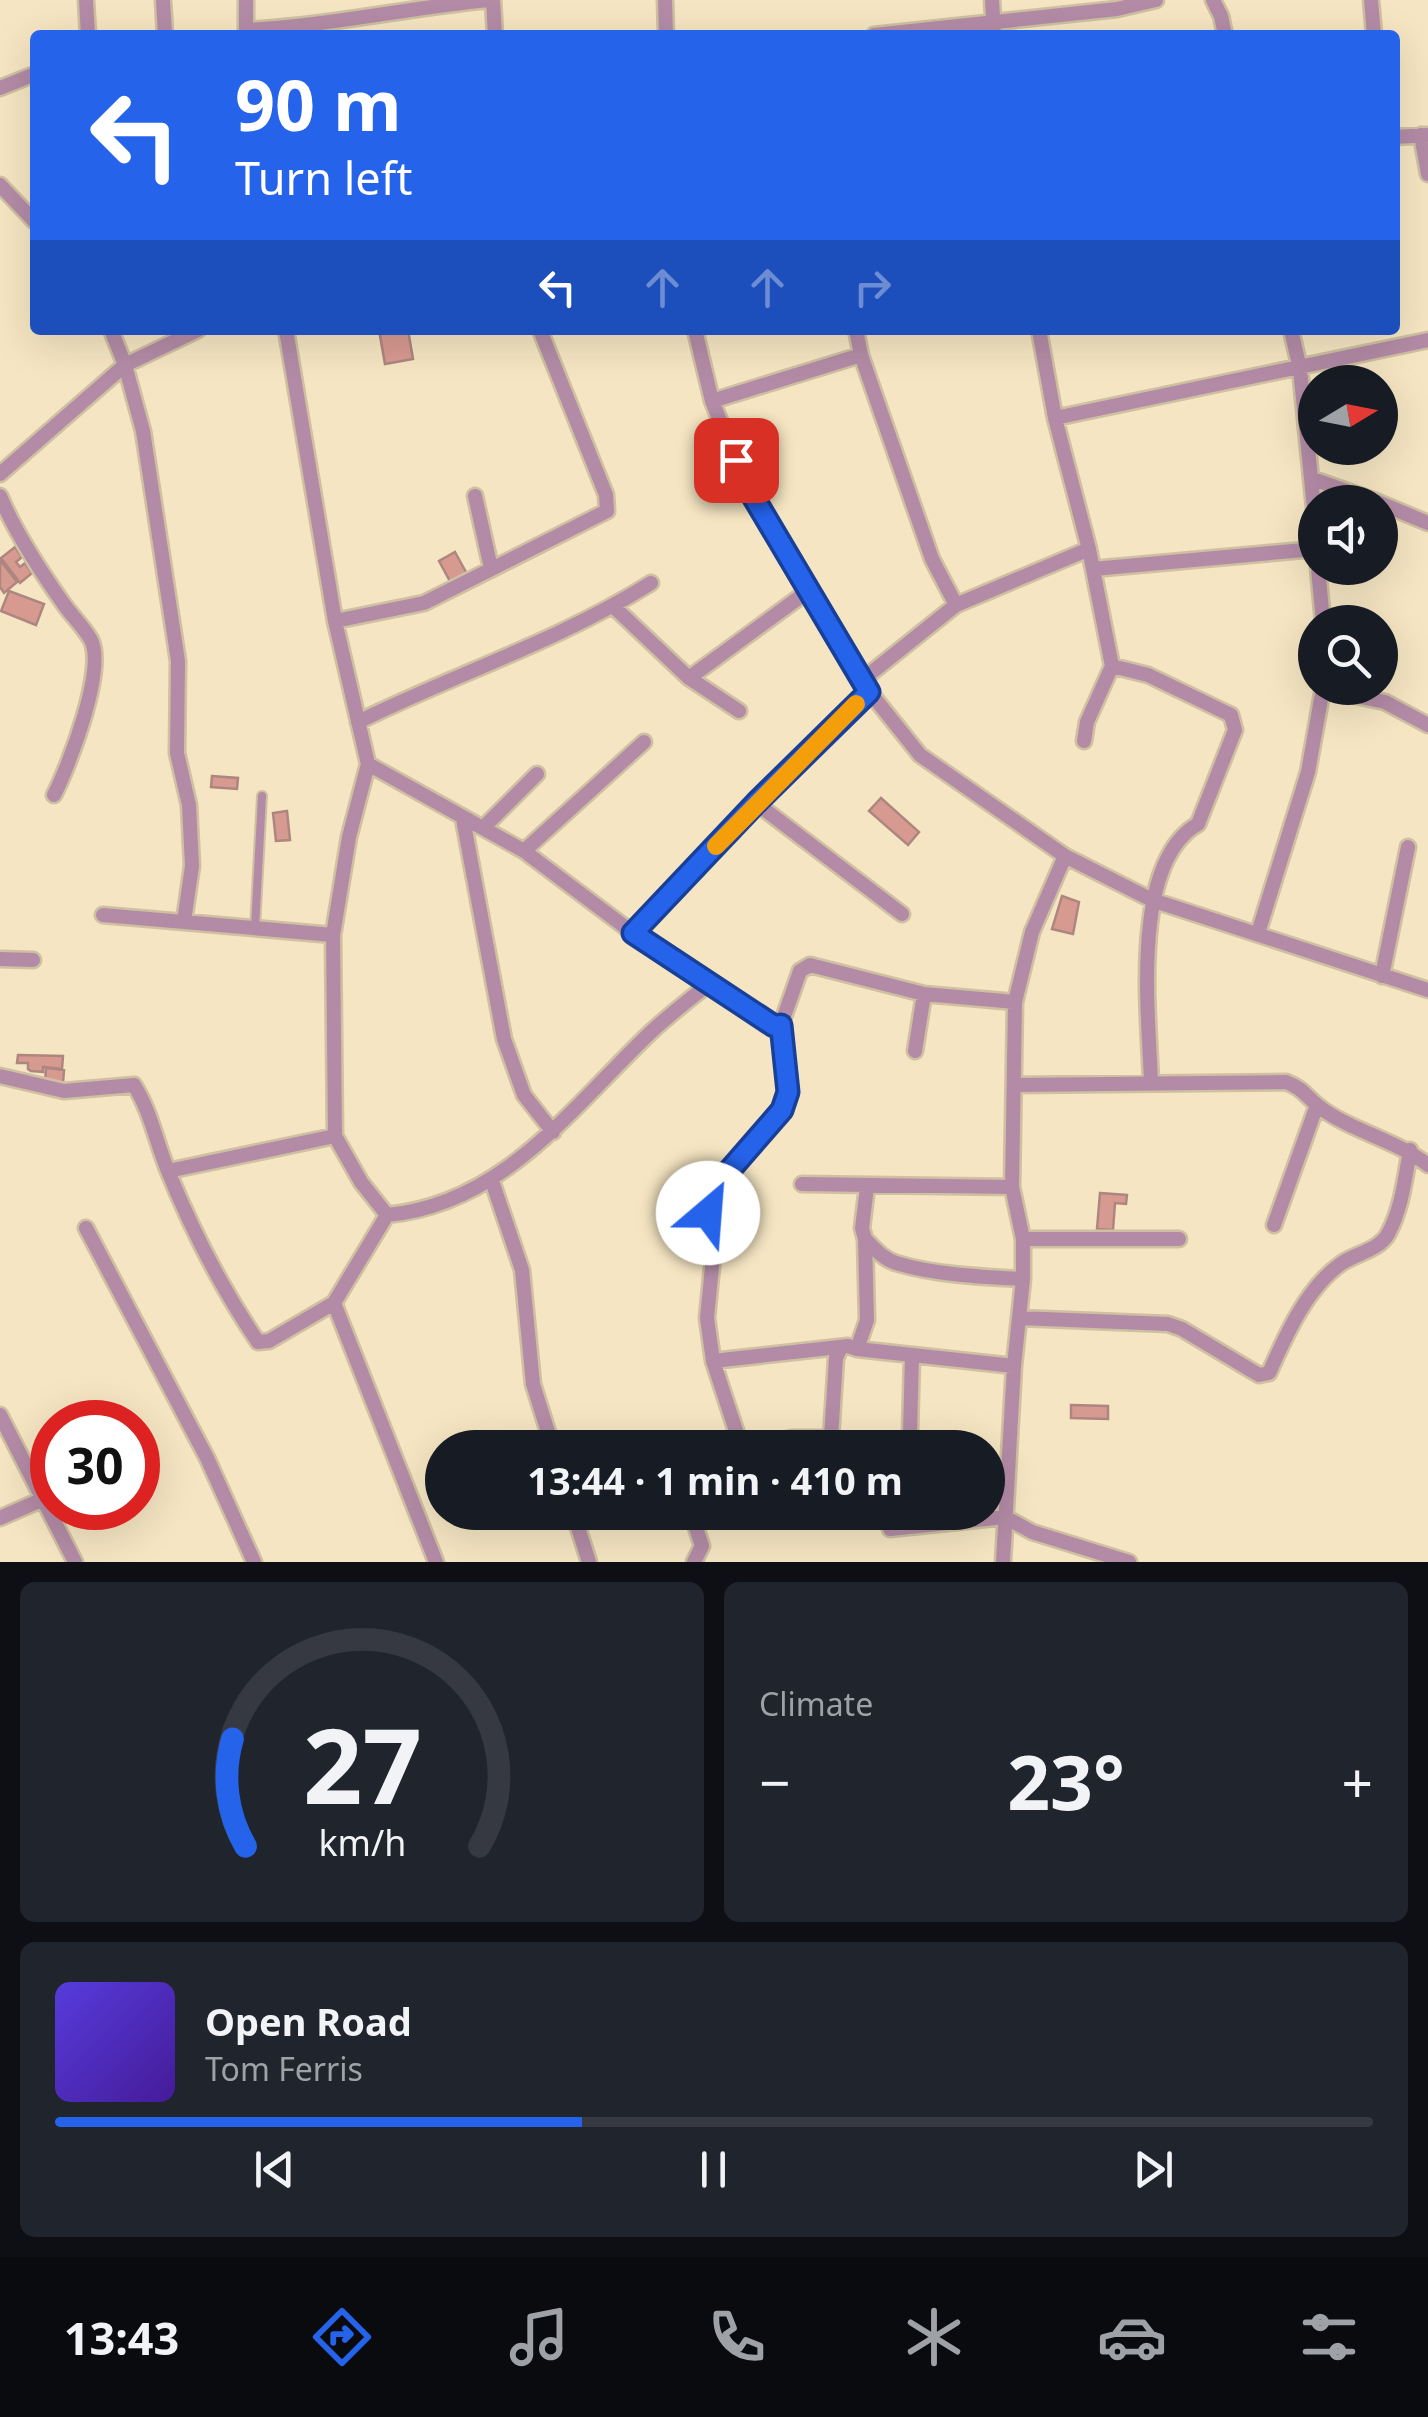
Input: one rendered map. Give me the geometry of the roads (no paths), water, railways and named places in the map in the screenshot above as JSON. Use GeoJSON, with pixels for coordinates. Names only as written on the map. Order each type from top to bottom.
{"type":"FeatureCollection","features":[{"type":"Feature","properties":{"kind":"street"},"geometry":{"type":"LineString","coordinates":[[86,0],[88,30]]}},
{"type":"Feature","properties":{"kind":"street"},"geometry":{"type":"LineString","coordinates":[[163,0],[165,30]]}},
{"type":"Feature","properties":{"kind":"street"},"geometry":{"type":"LineString","coordinates":[[246,0],[246,30]]}},
{"type":"Feature","properties":{"kind":"street"},"geometry":{"type":"LineString","coordinates":[[269,30],[422,6],[491,0],[495,30]]}},
{"type":"Feature","properties":{"kind":"street"},"geometry":{"type":"LineString","coordinates":[[666,0],[666,30]]}},
{"type":"Feature","properties":{"kind":"street"},"geometry":{"type":"LineString","coordinates":[[992,0],[994,29],[1156,0]]}},
{"type":"Feature","properties":{"kind":"street"},"geometry":{"type":"LineString","coordinates":[[1212,0],[1225,30]]}},
{"type":"Feature","properties":{"kind":"street"},"geometry":{"type":"LineString","coordinates":[[1370,0],[1373,30]]}},
{"type":"Feature","properties":{"kind":"street"},"geometry":{"type":"LineString","coordinates":[[0,88],[30,76]]}},
{"type":"Feature","properties":{"kind":"street"},"geometry":{"type":"LineString","coordinates":[[1424,134],[1428,174]]}},
{"type":"Feature","properties":{"kind":"street"},"geometry":{"type":"LineString","coordinates":[[0,185],[30,217]]}},
{"type":"Feature","properties":{"kind":"street"},"geometry":{"type":"LineString","coordinates":[[112,335],[125,365],[143,431],[178,661],[177,752],[189,805],[192,866],[184,922]]}},
{"type":"Feature","properties":{"kind":"street"},"geometry":{"type":"LineString","coordinates":[[0,474],[125,365],[182,335]]}},
{"type":"Feature","properties":{"kind":"street"},"geometry":{"type":"LineString","coordinates":[[287,335],[334,621],[368,764],[349,836],[333,934],[336,1136],[361,1182],[387,1215]]}},
{"type":"Feature","properties":{"kind":"street"},"geometry":{"type":"LineString","coordinates":[[334,621],[424,603],[607,511],[606,494],[542,335]]}},
{"type":"Feature","properties":{"kind":"street"},"geometry":{"type":"LineString","coordinates":[[696,335],[712,402],[748,488],[865,687],[920,755],[1065,856],[1152,900],[1428,990]]}},
{"type":"Feature","properties":{"kind":"street"},"geometry":{"type":"LineString","coordinates":[[857,335],[932,559],[956,605]]}},
{"type":"Feature","properties":{"kind":"street"},"geometry":{"type":"LineString","coordinates":[[1040,335],[1112,666],[1087,722],[1084,742]]}},
{"type":"Feature","properties":{"kind":"street"},"geometry":{"type":"LineString","coordinates":[[1292,335],[1299,365]]}},
{"type":"Feature","properties":{"kind":"street"},"geometry":{"type":"LineString","coordinates":[[1318,365],[1428,340]]}},
{"type":"Feature","properties":{"kind":"street"},"geometry":{"type":"LineString","coordinates":[[712,402],[861,355]]}},
{"type":"Feature","properties":{"kind":"street"},"geometry":{"type":"LineString","coordinates":[[1055,418],[1298,369]]}},
{"type":"Feature","properties":{"kind":"street"},"geometry":{"type":"LineString","coordinates":[[1311,465],[1313,485]]}},
{"type":"Feature","properties":{"kind":"street"},"geometry":{"type":"LineString","coordinates":[[1313,479],[1330,485]]}},
{"type":"Feature","properties":{"kind":"street"},"geometry":{"type":"LineString","coordinates":[[0,496],[35,563],[91,640],[95,656],[86,712],[54,795]]}},
{"type":"Feature","properties":{"kind":"street"},"geometry":{"type":"LineString","coordinates":[[475,496],[491,568]]}},
{"type":"Feature","properties":{"kind":"street"},"geometry":{"type":"LineString","coordinates":[[1398,511],[1428,523]]}},
{"type":"Feature","properties":{"kind":"street"},"geometry":{"type":"LineString","coordinates":[[633,933],[865,687],[956,605],[1089,549]]}},
{"type":"Feature","properties":{"kind":"street"},"geometry":{"type":"LineString","coordinates":[[1093,569],[1298,550]]}},
{"type":"Feature","properties":{"kind":"street"},"geometry":{"type":"LineString","coordinates":[[358,722],[614,606],[651,583]]}},
{"type":"Feature","properties":{"kind":"street"},"geometry":{"type":"LineString","coordinates":[[688,678],[808,591]]}},
{"type":"Feature","properties":{"kind":"street"},"geometry":{"type":"LineString","coordinates":[[614,606],[688,678],[739,711]]}},
{"type":"Feature","properties":{"kind":"street"},"geometry":{"type":"LineString","coordinates":[[1112,666],[1148,675],[1231,715],[1235,730],[1198,824],[1184,832],[1152,900],[1147,940],[1151,1083]]}},
{"type":"Feature","properties":{"kind":"street"},"geometry":{"type":"LineString","coordinates":[[1258,933],[1308,772],[1320,705]]}},
{"type":"Feature","properties":{"kind":"street"},"geometry":{"type":"LineString","coordinates":[[1391,705],[1428,725]]}},
{"type":"Feature","properties":{"kind":"street"},"geometry":{"type":"LineString","coordinates":[[524,852],[644,742]]}},
{"type":"Feature","properties":{"kind":"street"},"geometry":{"type":"LineString","coordinates":[[368,764],[524,852],[633,933],[774,1026],[786,1020],[792,990],[805,966],[810,965],[924,994],[1014,1002]]}},
{"type":"Feature","properties":{"kind":"street"},"geometry":{"type":"LineString","coordinates":[[484,827],[538,774]]}},
{"type":"Feature","properties":{"kind":"street"},"geometry":{"type":"LineString","coordinates":[[756,803],[902,914]]}},
{"type":"Feature","properties":{"kind":"street"},"geometry":{"type":"LineString","coordinates":[[463,819],[504,1039],[524,1095],[554,1132]]}},
{"type":"Feature","properties":{"kind":"street"},"geometry":{"type":"LineString","coordinates":[[1382,976],[1408,847]]}},
{"type":"Feature","properties":{"kind":"street"},"geometry":{"type":"LineString","coordinates":[[1003,1562],[1023,1279],[1022,1239],[1012,1187],[1014,1002],[1032,932],[1065,856]]}},
{"type":"Feature","properties":{"kind":"street"},"geometry":{"type":"LineString","coordinates":[[103,915],[333,934]]}},
{"type":"Feature","properties":{"kind":"street"},"geometry":{"type":"LineString","coordinates":[[0,959],[32,960]]}},
{"type":"Feature","properties":{"kind":"street"},"geometry":{"type":"LineString","coordinates":[[387,1215],[420,1212],[492,1181],[554,1132],[652,1030],[710,984]]}},
{"type":"Feature","properties":{"kind":"street"},"geometry":{"type":"LineString","coordinates":[[916,1051],[924,994]]}},
{"type":"Feature","properties":{"kind":"street"},"geometry":{"type":"LineString","coordinates":[[735,1430],[714,1361],[707,1318],[714,1246],[709,1194],[782,1110],[788,1092],[781,1025]]}},
{"type":"Feature","properties":{"kind":"street"},"geometry":{"type":"LineString","coordinates":[[0,1076],[64,1091],[134,1085],[145,1102],[168,1170],[227,1294],[258,1342],[269,1341],[334,1303],[387,1215]]}},
{"type":"Feature","properties":{"kind":"street"},"geometry":{"type":"LineString","coordinates":[[1014,1085],[1286,1082],[1302,1088],[1318,1105],[1410,1150],[1428,1165]]}},
{"type":"Feature","properties":{"kind":"street"},"geometry":{"type":"LineString","coordinates":[[1274,1225],[1318,1105]]}},
{"type":"Feature","properties":{"kind":"street"},"geometry":{"type":"LineString","coordinates":[[168,1170],[336,1136]]}},
{"type":"Feature","properties":{"kind":"street"},"geometry":{"type":"LineString","coordinates":[[1019,1318],[1168,1324],[1258,1375],[1269,1373],[1284,1338],[1316,1289],[1342,1263],[1387,1237],[1402,1198],[1410,1150]]}},
{"type":"Feature","properties":{"kind":"street"},"geometry":{"type":"LineString","coordinates":[[492,1181],[522,1270],[534,1384],[548,1430]]}},
{"type":"Feature","properties":{"kind":"street"},"geometry":{"type":"LineString","coordinates":[[802,1184],[867,1188],[1012,1187]]}},
{"type":"Feature","properties":{"kind":"street"},"geometry":{"type":"LineString","coordinates":[[857,1350],[868,1320],[862,1228],[867,1188]]}},
{"type":"Feature","properties":{"kind":"street"},"geometry":{"type":"LineString","coordinates":[[86,1228],[207,1458],[254,1562]]}},
{"type":"Feature","properties":{"kind":"street"},"geometry":{"type":"LineString","coordinates":[[865,1239],[895,1263],[1023,1279]]}},
{"type":"Feature","properties":{"kind":"street"},"geometry":{"type":"LineString","coordinates":[[1022,1239],[1180,1239]]}},
{"type":"Feature","properties":{"kind":"street"},"geometry":{"type":"LineString","coordinates":[[866,1261],[882,1256]]}},
{"type":"Feature","properties":{"kind":"street"},"geometry":{"type":"LineString","coordinates":[[334,1303],[436,1562]]}},
{"type":"Feature","properties":{"kind":"street"},"geometry":{"type":"LineString","coordinates":[[714,1361],[841,1347],[1014,1366]]}},
{"type":"Feature","properties":{"kind":"street"},"geometry":{"type":"LineString","coordinates":[[833,1430],[836,1358],[841,1347]]}},
{"type":"Feature","properties":{"kind":"street"},"geometry":{"type":"LineString","coordinates":[[910,1430],[912,1355]]}},
{"type":"Feature","properties":{"kind":"street"},"geometry":{"type":"LineString","coordinates":[[0,1415],[30,1477]]}},
{"type":"Feature","properties":{"kind":"street"},"geometry":{"type":"LineString","coordinates":[[0,1518],[30,1505]]}},
{"type":"Feature","properties":{"kind":"street"},"geometry":{"type":"LineString","coordinates":[[1006,1517],[1032,1532],[1128,1562]]}},
{"type":"Feature","properties":{"kind":"street"},"geometry":{"type":"LineString","coordinates":[[57,1530],[74,1562]]}},
{"type":"Feature","properties":{"kind":"street"},"geometry":{"type":"LineString","coordinates":[[579,1530],[589,1562]]}},
{"type":"Feature","properties":{"kind":"street"},"geometry":{"type":"LineString","coordinates":[[694,1562],[702,1546],[697,1530]]}},
{"type":"Feature","properties":{"kind":"lane"},"geometry":{"type":"LineString","coordinates":[[255,928],[262,796]]}}]}
